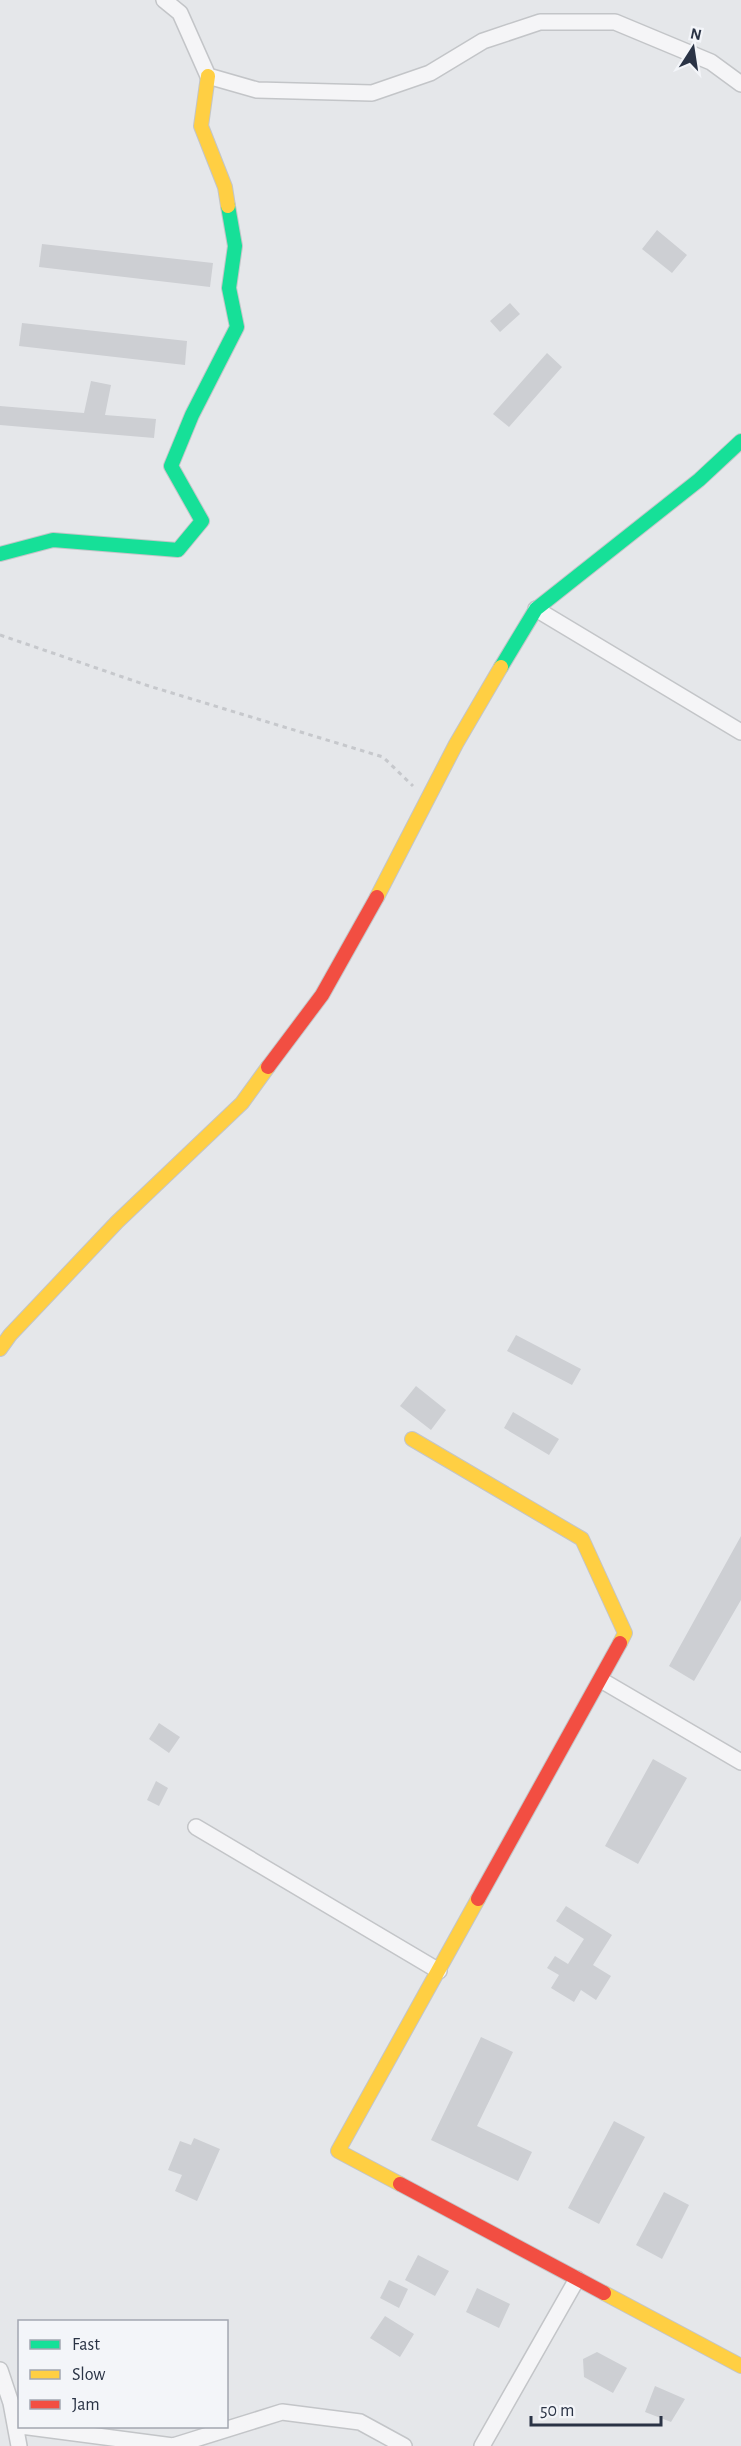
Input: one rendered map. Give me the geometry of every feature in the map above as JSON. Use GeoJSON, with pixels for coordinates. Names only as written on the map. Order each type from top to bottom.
{"type":"FeatureCollection","features":[{"type":"Feature","properties":{"kind":"street"},"geometry":{"type":"LineString","coordinates":[[0,554],[53,540],[178,550],[202,521],[171,466],[192,415],[237,327],[229,288],[235,246],[225,187],[201,126],[208,76],[180,13],[164,0]]}},
{"type":"Feature","properties":{"kind":"street"},"geometry":{"type":"LineString","coordinates":[[208,76],[257,90],[372,93],[430,73],[483,41],[540,22],[615,22],[711,62],[741,84]]}},
{"type":"Feature","properties":{"kind":"street"},"geometry":{"type":"LineString","coordinates":[[0,1349],[5,1332],[242,1103],[322,995],[366,917],[456,744],[536,609],[699,480],[741,441]]}},
{"type":"Feature","properties":{"kind":"street"},"geometry":{"type":"LineString","coordinates":[[536,609],[741,732]]}},
{"type":"Feature","properties":{"kind":"street"},"geometry":{"type":"LineString","coordinates":[[412,1439],[582,1539],[625,1633],[338,2151],[741,2366]]}},
{"type":"Feature","properties":{"kind":"street"},"geometry":{"type":"LineString","coordinates":[[600,1680],[741,1762]]}},
{"type":"Feature","properties":{"kind":"street"},"geometry":{"type":"LineString","coordinates":[[196,1827],[439,1971]]}},
{"type":"Feature","properties":{"kind":"street"},"geometry":{"type":"LineString","coordinates":[[482,2446],[578,2279]]}},
{"type":"Feature","properties":{"kind":"street"},"geometry":{"type":"LineString","coordinates":[[0,2370],[18,2423]]}},
{"type":"Feature","properties":{"kind":"street"},"geometry":{"type":"LineString","coordinates":[[34,2428],[173,2446],[282,2412],[360,2422],[404,2446]]}},
{"type":"Feature","properties":{"kind":"street"},"geometry":{"type":"LineString","coordinates":[[18,2446],[19,2428]]}},
{"type":"Feature","properties":{"kind":"path"},"geometry":{"type":"LineString","coordinates":[[0,635],[149,686],[383,757],[427,800]]}},
{"type":"Feature","properties":{"kind":"building"},"geometry":{"type":"Polygon","coordinates":[[[657,230],[687,255],[672,273],[642,249],[657,230]]]}},
{"type":"Feature","properties":{"kind":"building"},"geometry":{"type":"Polygon","coordinates":[[[42,244],[213,263],[210,287],[39,267],[42,244]]]}},
{"type":"Feature","properties":{"kind":"building"},"geometry":{"type":"Polygon","coordinates":[[[510,303],[520,314],[500,332],[490,321],[510,303]]]}},
{"type":"Feature","properties":{"kind":"building"},"geometry":{"type":"Polygon","coordinates":[[[22,323],[187,341],[185,365],[19,346],[22,323]]]}},
{"type":"Feature","properties":{"kind":"building"},"geometry":{"type":"Polygon","coordinates":[[[547,353],[562,367],[509,427],[493,414],[547,353]]]}},
{"type":"Feature","properties":{"kind":"building"},"geometry":{"type":"Polygon","coordinates":[[[91,381],[111,385],[105,415],[156,419],[154,438],[0,425],[0,406],[84,413],[91,381]]]}},
{"type":"Feature","properties":{"kind":"building"},"geometry":{"type":"Polygon","coordinates":[[[516,1335],[581,1369],[572,1385],[507,1351],[516,1335]]]}},
{"type":"Feature","properties":{"kind":"building"},"geometry":{"type":"Polygon","coordinates":[[[416,1386],[446,1410],[431,1430],[400,1406],[416,1386]]]}},
{"type":"Feature","properties":{"kind":"building"},"geometry":{"type":"Polygon","coordinates":[[[513,1412],[559,1439],[549,1455],[504,1428],[513,1412]]]}},
{"type":"Feature","properties":{"kind":"building"},"geometry":{"type":"Polygon","coordinates":[[[741,1536],[741,1600],[694,1681],[669,1666],[741,1536]]]}},
{"type":"Feature","properties":{"kind":"building"},"geometry":{"type":"Polygon","coordinates":[[[159,1723],[180,1737],[169,1753],[149,1739],[159,1723]]]}},
{"type":"Feature","properties":{"kind":"building"},"geometry":{"type":"Polygon","coordinates":[[[653,1759],[687,1778],[638,1864],[605,1846],[653,1759]]]}},
{"type":"Feature","properties":{"kind":"building"},"geometry":{"type":"Polygon","coordinates":[[[156,1781],[168,1788],[159,1806],[147,1800],[156,1781]]]}},
{"type":"Feature","properties":{"kind":"building"},"geometry":{"type":"Polygon","coordinates":[[[566,1906],[612,1935],[593,1965],[611,1976],[596,2000],[581,1990],[574,2002],[551,1988],[559,1975],[547,1968],[555,1956],[568,1964],[584,1939],[556,1921],[566,1906]]]}},
{"type":"Feature","properties":{"kind":"building"},"geometry":{"type":"Polygon","coordinates":[[[481,2037],[513,2052],[477,2126],[532,2152],[518,2181],[431,2140],[481,2037]]]}},
{"type":"Feature","properties":{"kind":"building"},"geometry":{"type":"Polygon","coordinates":[[[614,2121],[645,2137],[599,2224],[568,2208],[614,2121]]]}},
{"type":"Feature","properties":{"kind":"building"},"geometry":{"type":"Polygon","coordinates":[[[194,2138],[220,2149],[197,2201],[175,2191],[182,2175],[168,2170],[180,2141],[191,2145],[194,2138]]]}},
{"type":"Feature","properties":{"kind":"building"},"geometry":{"type":"Polygon","coordinates":[[[664,2192],[689,2205],[662,2259],[636,2245],[664,2192]]]}},
{"type":"Feature","properties":{"kind":"building"},"geometry":{"type":"Polygon","coordinates":[[[418,2255],[449,2271],[435,2296],[405,2280],[418,2255]]]}},
{"type":"Feature","properties":{"kind":"building"},"geometry":{"type":"Polygon","coordinates":[[[389,2280],[408,2289],[399,2308],[380,2298],[389,2280]]]}},
{"type":"Feature","properties":{"kind":"building"},"geometry":{"type":"Polygon","coordinates":[[[477,2288],[510,2304],[499,2328],[466,2312],[477,2288]]]}},
{"type":"Feature","properties":{"kind":"building"},"geometry":{"type":"Polygon","coordinates":[[[385,2316],[414,2334],[400,2357],[370,2338],[385,2316]]]}},
{"type":"Feature","properties":{"kind":"building"},"geometry":{"type":"Polygon","coordinates":[[[597,2352],[627,2368],[613,2393],[584,2377],[583,2359],[597,2352]]]}},
{"type":"Feature","properties":{"kind":"building"},"geometry":{"type":"Polygon","coordinates":[[[655,2386],[685,2399],[671,2422],[645,2412],[655,2386]]]}},
{"type":"Feature","properties":{"kind":"traffic: fast"},"geometry":{"type":"LineString","coordinates":[[0,554],[53,540],[178,550],[202,521],[171,466],[192,415],[237,327],[229,288],[235,246],[228,206]]}},
{"type":"Feature","properties":{"kind":"traffic: fast"},"geometry":{"type":"LineString","coordinates":[[501,667],[536,609],[699,480],[741,441]]}},
{"type":"Feature","properties":{"kind":"traffic: slow"},"geometry":{"type":"LineString","coordinates":[[208,76],[201,126],[225,187],[228,206]]}},
{"type":"Feature","properties":{"kind":"traffic: slow"},"geometry":{"type":"LineString","coordinates":[[377,897],[456,744],[501,667]]}},
{"type":"Feature","properties":{"kind":"traffic: slow"},"geometry":{"type":"LineString","coordinates":[[0,1349],[10,1335],[117,1222],[242,1103],[268,1067]]}},
{"type":"Feature","properties":{"kind":"traffic: slow"},"geometry":{"type":"LineString","coordinates":[[412,1439],[582,1539],[625,1633],[620,1643]]}},
{"type":"Feature","properties":{"kind":"traffic: slow"},"geometry":{"type":"LineString","coordinates":[[400,2184],[338,2151],[478,1899]]}},
{"type":"Feature","properties":{"kind":"traffic: slow"},"geometry":{"type":"LineString","coordinates":[[604,2293],[741,2366]]}},
{"type":"Feature","properties":{"kind":"traffic: jam"},"geometry":{"type":"LineString","coordinates":[[268,1067],[322,995],[377,897]]}},
{"type":"Feature","properties":{"kind":"traffic: jam"},"geometry":{"type":"LineString","coordinates":[[478,1899],[620,1643]]}},
{"type":"Feature","properties":{"kind":"traffic: jam"},"geometry":{"type":"LineString","coordinates":[[400,2184],[604,2293]]}}]}
